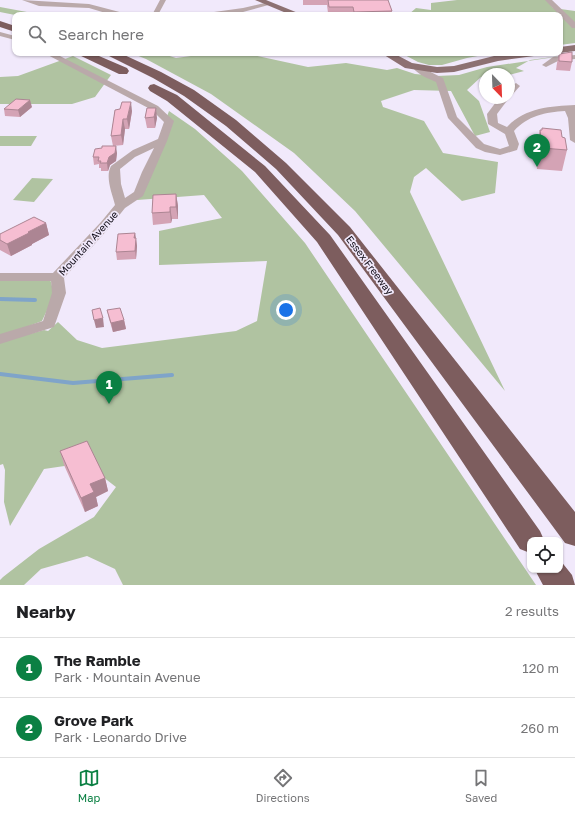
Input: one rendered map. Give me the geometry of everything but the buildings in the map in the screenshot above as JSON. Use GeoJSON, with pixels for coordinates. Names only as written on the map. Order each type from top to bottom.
{"type":"FeatureCollection","features":[{"type":"Feature","properties":{"kind":"highway"},"geometry":{"type":"LineString","coordinates":[[0,17],[12,19]]}},
{"type":"Feature","properties":{"kind":"highway"},"geometry":{"type":"LineString","coordinates":[[0,24],[12,28]]}},
{"type":"Feature","properties":{"kind":"highway"},"geometry":{"type":"LineString","coordinates":[[89,56],[172,98],[260,169],[324,239],[528,537]]}},
{"type":"Feature","properties":{"kind":"highway","name":"Essex Freeway"},"geometry":{"type":"LineString","coordinates":[[117,56],[183,89],[231,123],[281,166],[344,231],[575,534]]}},
{"type":"Feature","properties":{"kind":"highway"},"geometry":{"type":"LineString","coordinates":[[552,573],[560,585]]}},
{"type":"Feature","properties":{"kind":"main road"},"geometry":{"type":"LineString","coordinates":[[260,0],[291,12]]}},
{"type":"Feature","properties":{"kind":"main road"},"geometry":{"type":"LineString","coordinates":[[563,50],[575,48]]}},
{"type":"Feature","properties":{"kind":"main road"},"geometry":{"type":"LineString","coordinates":[[391,56],[409,66],[437,70],[454,69],[512,56]]}},
{"type":"Feature","properties":{"kind":"street"},"geometry":{"type":"LineString","coordinates":[[25,0],[39,4],[89,6],[109,12]]}},
{"type":"Feature","properties":{"kind":"street"},"geometry":{"type":"LineString","coordinates":[[89,6],[93,0]]}},
{"type":"Feature","properties":{"kind":"street"},"geometry":{"type":"LineString","coordinates":[[157,12],[163,0]]}},
{"type":"Feature","properties":{"kind":"street"},"geometry":{"type":"LineString","coordinates":[[548,0],[560,12]]}},
{"type":"Feature","properties":{"kind":"street"},"geometry":{"type":"LineString","coordinates":[[228,12],[269,4]]}},
{"type":"Feature","properties":{"kind":"street"},"geometry":{"type":"LineString","coordinates":[[563,14],[575,26]]}},
{"type":"Feature","properties":{"kind":"street"},"geometry":{"type":"LineString","coordinates":[[0,34],[12,37]]}},
{"type":"Feature","properties":{"kind":"street","name":"Mountain Avenue"},"geometry":{"type":"LineString","coordinates":[[0,340],[49,324],[59,293],[57,277],[121,206],[139,194],[169,121],[155,108],[54,56]]}},
{"type":"Feature","properties":{"kind":"street"},"geometry":{"type":"LineString","coordinates":[[546,65],[556,59],[575,57]]}},
{"type":"Feature","properties":{"kind":"street"},"geometry":{"type":"LineString","coordinates":[[417,68],[423,73],[440,80],[453,118],[480,146],[489,150],[500,152],[513,148],[514,144],[509,132],[493,124],[492,114],[500,104]]}},
{"type":"Feature","properties":{"kind":"street"},"geometry":{"type":"LineString","coordinates":[[440,80],[454,69]]}},
{"type":"Feature","properties":{"kind":"street"},"geometry":{"type":"LineString","coordinates":[[509,132],[518,120],[536,113],[572,108],[575,140]]}},
{"type":"Feature","properties":{"kind":"street","name":"Mountain Avenue"},"geometry":{"type":"LineString","coordinates":[[121,206],[115,184],[115,168],[127,157],[141,148],[162,141]]}},
{"type":"Feature","properties":{"kind":"street"},"geometry":{"type":"LineString","coordinates":[[0,277],[57,277]]}},
{"type":"Feature","properties":{"kind":"green space"},"geometry":{"type":"Polygon","coordinates":[[[457,0],[547,0],[553,8],[575,11],[575,43],[563,45],[563,12],[411,12],[416,8],[431,10],[431,3],[457,0]]]}},
{"type":"Feature","properties":{"kind":"green space"},"geometry":{"type":"Polygon","coordinates":[[[0,7],[27,12],[12,12],[12,14],[0,12],[0,7]]]}},
{"type":"Feature","properties":{"kind":"green space"},"geometry":{"type":"Polygon","coordinates":[[[73,56],[111,75],[95,97],[72,104],[0,104],[0,77],[18,76],[73,56]]]}},
{"type":"Feature","properties":{"kind":"green space"},"geometry":{"type":"Polygon","coordinates":[[[138,56],[170,56],[176,58],[191,56],[257,56],[308,67],[346,63],[387,70],[397,68],[415,74],[437,76],[459,75],[479,69],[479,79],[467,90],[479,101],[490,132],[475,136],[451,91],[414,90],[381,101],[383,107],[424,121],[443,153],[498,162],[495,193],[462,201],[426,168],[414,177],[410,192],[505,391],[355,211],[294,153],[211,94],[138,56]]]}},
{"type":"Feature","properties":{"kind":"green space"},"geometry":{"type":"Polygon","coordinates":[[[407,56],[478,56],[442,65],[429,65],[418,62],[407,56]]]}},
{"type":"Feature","properties":{"kind":"green space"},"geometry":{"type":"Polygon","coordinates":[[[562,56],[528,61],[530,60],[562,56]]]}},
{"type":"Feature","properties":{"kind":"green space"},"geometry":{"type":"Polygon","coordinates":[[[528,61],[516,68],[524,71],[515,73],[515,68],[484,68],[528,61]]]}},
{"type":"Feature","properties":{"kind":"green space"},"geometry":{"type":"Polygon","coordinates":[[[169,111],[195,129],[242,171],[305,243],[536,585],[123,585],[115,569],[87,556],[41,569],[24,585],[0,585],[0,580],[3,577],[39,549],[94,517],[116,487],[85,463],[44,469],[10,526],[4,502],[5,470],[3,464],[0,465],[0,342],[44,330],[48,331],[58,322],[77,340],[102,348],[236,331],[257,321],[267,261],[159,265],[159,231],[222,218],[204,195],[137,200],[169,111]]]}},
{"type":"Feature","properties":{"kind":"green space"},"geometry":{"type":"Polygon","coordinates":[[[0,136],[37,136],[31,146],[0,146],[0,136]]]}},
{"type":"Feature","properties":{"kind":"green space"},"geometry":{"type":"Polygon","coordinates":[[[32,178],[53,179],[34,202],[13,200],[32,178]]]}},
{"type":"Feature","properties":{"kind":"green space"},"geometry":{"type":"Polygon","coordinates":[[[0,279],[50,280],[54,295],[42,321],[0,337],[0,279]]]}},
{"type":"Feature","properties":{"kind":"waterway"},"geometry":{"type":"LineString","coordinates":[[0,299],[35,300]]}},
{"type":"Feature","properties":{"kind":"waterway"},"geometry":{"type":"LineString","coordinates":[[0,374],[73,383],[172,375]]}},
{"type":"Feature","properties":{"kind":"place","name":"Grove Park"},"geometry":{"type":"Point","coordinates":[537,167]}},
{"type":"Feature","properties":{"kind":"place","name":"The Ramble"},"geometry":{"type":"Point","coordinates":[109,404]}}]}
